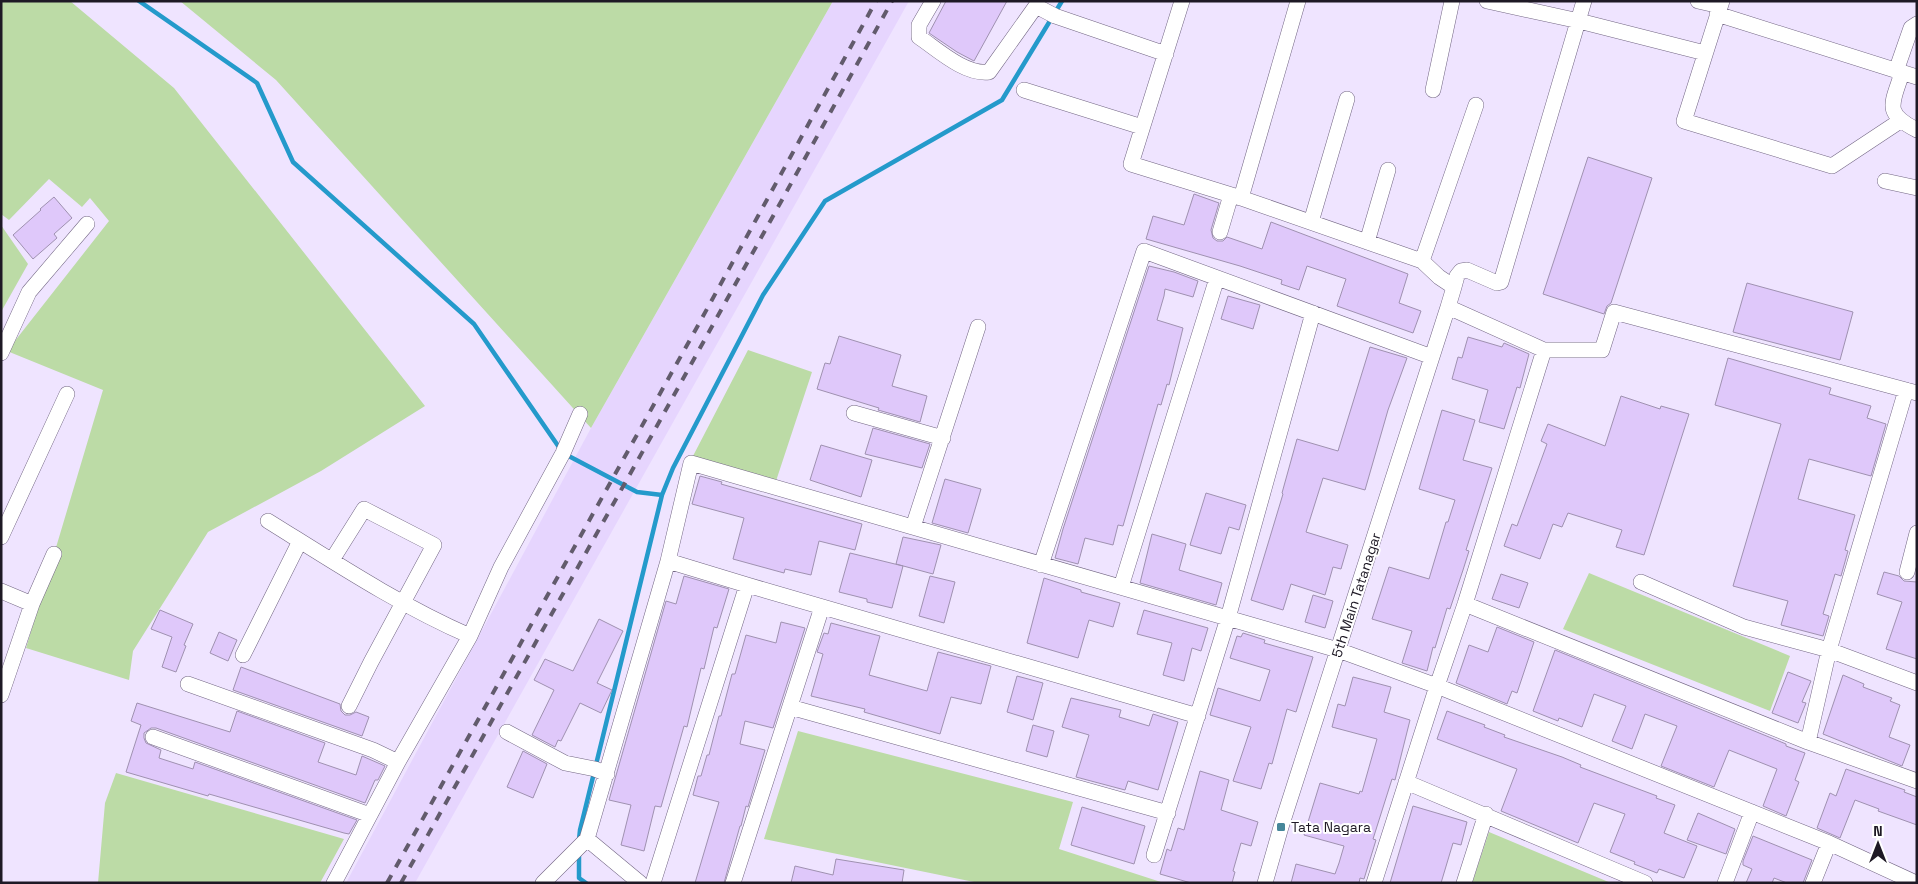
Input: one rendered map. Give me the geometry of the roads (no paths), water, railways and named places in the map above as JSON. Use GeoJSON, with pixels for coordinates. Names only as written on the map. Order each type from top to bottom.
{"type":"FeatureCollection","features":[{"type":"Feature","properties":{"kind":"street"},"geometry":{"type":"LineString","coordinates":[[933,1],[920,25],[918,37],[968,70],[980,74],[989,72],[1037,4],[1053,15],[1166,54]]}},
{"type":"Feature","properties":{"kind":"street"},"geometry":{"type":"LineString","coordinates":[[1182,1],[1131,164],[1236,197],[1422,261],[1454,287],[1461,270],[1467,270],[1497,283],[1501,282],[1584,1]]}},
{"type":"Feature","properties":{"kind":"street"},"geometry":{"type":"LineString","coordinates":[[1220,232],[1236,197],[1298,1]]}},
{"type":"Feature","properties":{"kind":"street"},"geometry":{"type":"LineString","coordinates":[[1434,90],[1452,1]]}},
{"type":"Feature","properties":{"kind":"street"},"geometry":{"type":"LineString","coordinates":[[1486,1],[1579,21],[1705,53]]}},
{"type":"Feature","properties":{"kind":"street"},"geometry":{"type":"LineString","coordinates":[[1698,1],[1720,7],[1917,77]]}},
{"type":"Feature","properties":{"kind":"street"},"geometry":{"type":"LineString","coordinates":[[1720,7],[1684,121],[1832,166],[1900,121]]}},
{"type":"Feature","properties":{"kind":"street"},"geometry":{"type":"LineString","coordinates":[[1917,24],[1911,28],[1899,72],[1893,106],[1894,112],[1900,121],[1917,130]]}},
{"type":"Feature","properties":{"kind":"street"},"geometry":{"type":"LineString","coordinates":[[1024,90],[1142,127]]}},
{"type":"Feature","properties":{"kind":"street"},"geometry":{"type":"LineString","coordinates":[[1311,222],[1347,99]]}},
{"type":"Feature","properties":{"kind":"street"},"geometry":{"type":"LineString","coordinates":[[1422,261],[1476,105]]}},
{"type":"Feature","properties":{"kind":"street"},"geometry":{"type":"LineString","coordinates":[[1367,242],[1388,170]]}},
{"type":"Feature","properties":{"kind":"street"},"geometry":{"type":"LineString","coordinates":[[1885,182],[1917,188]]}},
{"type":"Feature","properties":{"kind":"street"},"geometry":{"type":"LineString","coordinates":[[1,353],[29,292],[87,224]]}},
{"type":"Feature","properties":{"kind":"street"},"geometry":{"type":"LineString","coordinates":[[1041,564],[1144,251],[1432,357]]}},
{"type":"Feature","properties":{"kind":"street"},"geometry":{"type":"LineString","coordinates":[[1121,588],[1217,278]]}},
{"type":"Feature","properties":{"kind":"street","name":"5th Main Tatanagar"},"geometry":{"type":"LineString","coordinates":[[1265,883],[1281,827],[1454,287]]}},
{"type":"Feature","properties":{"kind":"street"},"geometry":{"type":"LineString","coordinates":[[1448,307],[1544,350],[1602,350],[1614,312],[1911,391],[1829,650],[1808,742]]}},
{"type":"Feature","properties":{"kind":"street"},"geometry":{"type":"LineString","coordinates":[[1154,854],[1228,618],[1313,313]]}},
{"type":"Feature","properties":{"kind":"street"},"geometry":{"type":"LineString","coordinates":[[913,528],[978,327]]}},
{"type":"Feature","properties":{"kind":"street"},"geometry":{"type":"LineString","coordinates":[[1374,883],[1465,604],[1544,350]]}},
{"type":"Feature","properties":{"kind":"street"},"geometry":{"type":"LineString","coordinates":[[1,537],[67,394]]}},
{"type":"Feature","properties":{"kind":"street"},"geometry":{"type":"LineString","coordinates":[[854,413],[943,438]]}},
{"type":"Feature","properties":{"kind":"street"},"geometry":{"type":"LineString","coordinates":[[334,883],[398,762],[470,636],[502,567],[563,453],[580,414]]}},
{"type":"Feature","properties":{"kind":"street"},"geometry":{"type":"LineString","coordinates":[[544,883],[586,840],[668,561],[691,463],[1338,650],[1437,686],[1829,843],[1916,883]]}},
{"type":"Feature","properties":{"kind":"street"},"geometry":{"type":"LineString","coordinates":[[332,560],[364,509],[433,544],[434,547],[402,603],[349,706]]}},
{"type":"Feature","properties":{"kind":"street"},"geometry":{"type":"LineString","coordinates":[[268,521],[402,603],[441,624],[470,636]]}},
{"type":"Feature","properties":{"kind":"street"},"geometry":{"type":"LineString","coordinates":[[1907,572],[1917,534]]}},
{"type":"Feature","properties":{"kind":"street"},"geometry":{"type":"LineString","coordinates":[[243,655],[300,541]]}},
{"type":"Feature","properties":{"kind":"street"},"geometry":{"type":"LineString","coordinates":[[3,685],[32,604],[54,554]]}},
{"type":"Feature","properties":{"kind":"street"},"geometry":{"type":"LineString","coordinates":[[668,561],[747,586],[1198,716]]}},
{"type":"Feature","properties":{"kind":"street"},"geometry":{"type":"LineString","coordinates":[[1641,582],[1744,626],[1829,650],[1917,683]]}},
{"type":"Feature","properties":{"kind":"street"},"geometry":{"type":"LineString","coordinates":[[653,883],[747,586]]}},
{"type":"Feature","properties":{"kind":"street"},"geometry":{"type":"LineString","coordinates":[[1,591],[32,604]]}},
{"type":"Feature","properties":{"kind":"street"},"geometry":{"type":"LineString","coordinates":[[1465,604],[1808,742],[1917,780]]}},
{"type":"Feature","properties":{"kind":"street"},"geometry":{"type":"LineString","coordinates":[[733,883],[822,607]]}},
{"type":"Feature","properties":{"kind":"street"},"geometry":{"type":"LineString","coordinates":[[188,684],[373,750],[398,762]]}},
{"type":"Feature","properties":{"kind":"street"},"geometry":{"type":"LineString","coordinates":[[790,707],[1168,813]]}},
{"type":"Feature","properties":{"kind":"street"},"geometry":{"type":"LineString","coordinates":[[507,732],[565,763],[595,768],[606,774]]}},
{"type":"Feature","properties":{"kind":"street"},"geometry":{"type":"LineString","coordinates":[[153,737],[370,815]]}},
{"type":"Feature","properties":{"kind":"street"},"geometry":{"type":"LineString","coordinates":[[1406,782],[1486,814],[1645,883]]}},
{"type":"Feature","properties":{"kind":"street"},"geometry":{"type":"LineString","coordinates":[[1725,883],[1752,812]]}},
{"type":"Feature","properties":{"kind":"street"},"geometry":{"type":"LineString","coordinates":[[1464,883],[1486,814]]}},
{"type":"Feature","properties":{"kind":"street"},"geometry":{"type":"LineString","coordinates":[[586,840],[640,883]]}},
{"type":"Feature","properties":{"kind":"street"},"geometry":{"type":"LineString","coordinates":[[1813,883],[1829,843]]}},
{"type":"Feature","properties":{"kind":"waterway"},"geometry":{"type":"LineString","coordinates":[[139,1],[257,83],[293,162],[474,324],[563,453],[637,492],[662,495]]}},
{"type":"Feature","properties":{"kind":"waterway"},"geometry":{"type":"LineString","coordinates":[[579,840],[662,495],[673,468],[763,295],[825,201],[1002,100],[1062,1]]}},
{"type":"Feature","properties":{"kind":"waterway"},"geometry":{"type":"LineString","coordinates":[[579,852],[579,878],[586,883]]}},
{"type":"Feature","properties":{"kind":"railway"},"geometry":{"type":"LineString","coordinates":[[387,883],[696,329],[876,1]]}},
{"type":"Feature","properties":{"kind":"railway"},"geometry":{"type":"LineString","coordinates":[[401,883],[892,1]]}},
{"type":"Feature","properties":{"kind":"place","name":"Tata Nagara"},"geometry":{"type":"Point","coordinates":[1281,827]}}]}
